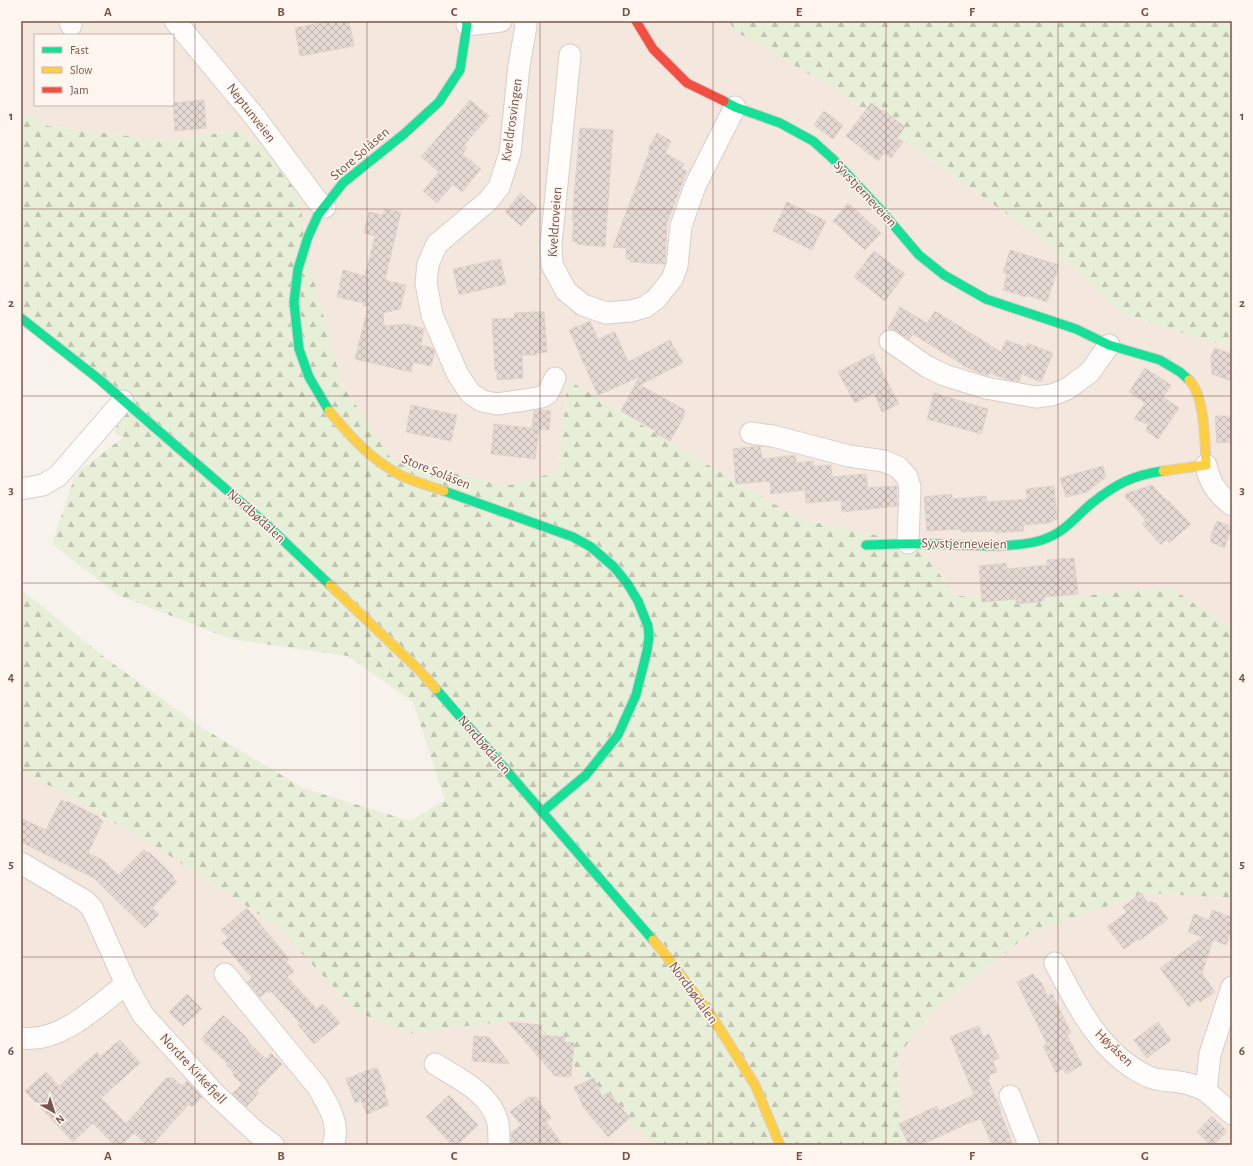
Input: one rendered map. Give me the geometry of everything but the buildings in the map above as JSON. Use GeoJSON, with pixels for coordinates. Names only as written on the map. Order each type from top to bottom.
{"type":"FeatureCollection","features":[{"type":"Feature","properties":{"kind":"street","name":"Neptunveien"},"geometry":{"type":"LineString","coordinates":[[175,21],[255,117],[319,203],[324,207]]}},
{"type":"Feature","properties":{"kind":"street"},"geometry":{"type":"LineString","coordinates":[[467,23],[501,21]]}},
{"type":"Feature","properties":{"kind":"street","name":"Kveldrosvingen"},"geometry":{"type":"LineString","coordinates":[[525,21],[526,26],[519,66],[510,153],[499,187],[488,201],[437,244],[428,264],[426,283],[432,315],[457,373],[470,393],[482,401],[497,404],[525,400],[542,397],[548,393],[555,378]]}},
{"type":"Feature","properties":{"kind":"street","name":"Syvstjerneveien"},"geometry":{"type":"LineString","coordinates":[[636,21],[653,49],[687,83],[735,107],[780,123],[813,141],[833,159],[878,207],[919,255],[944,275],[986,299],[1076,329],[1109,345],[1160,360],[1180,372],[1192,383],[1197,395],[1203,418],[1208,477],[1222,498],[1232,505]]}},
{"type":"Feature","properties":{"kind":"street","name":"Store Solåsen"},"geometry":{"type":"LineString","coordinates":[[467,23],[460,70],[439,102],[404,134],[343,183],[318,215],[308,237],[298,269],[294,302],[299,350],[308,377],[328,410],[354,441],[371,456],[401,475],[573,537],[591,547],[614,567],[627,583],[638,601],[648,626],[649,637],[647,651],[636,695],[618,736],[586,775],[542,812]]}},
{"type":"Feature","properties":{"kind":"street","name":"Kveldroveien"},"geometry":{"type":"LineString","coordinates":[[570,55],[551,244],[552,265],[566,291],[583,305],[606,313],[631,311],[645,307],[656,299],[672,279],[678,266],[681,226],[695,186],[735,107]]}},
{"type":"Feature","properties":{"kind":"street","name":"Nordbødalen"},"geometry":{"type":"LineString","coordinates":[[21,318],[100,380],[266,524],[420,671],[668,958],[713,1018],[755,1085],[780,1145]]}},
{"type":"Feature","properties":{"kind":"street"},"geometry":{"type":"LineString","coordinates":[[890,341],[926,366],[944,374],[986,388],[1036,397],[1052,396],[1067,389],[1090,372],[1109,345]]}},
{"type":"Feature","properties":{"kind":"street"},"geometry":{"type":"LineString","coordinates":[[21,489],[43,485],[58,476],[123,401]]}},
{"type":"Feature","properties":{"kind":"street","name":"Syvstjerneveien"},"geometry":{"type":"LineString","coordinates":[[751,433],[773,436],[849,456],[884,461],[898,467],[907,477],[910,487],[908,542],[992,546],[1041,540],[1062,531],[1092,503],[1121,482],[1147,473],[1206,465]]}},
{"type":"Feature","properties":{"kind":"street"},"geometry":{"type":"LineString","coordinates":[[866,545],[908,542]]}},
{"type":"Feature","properties":{"kind":"street","name":"Nordre Kirkefjell"},"geometry":{"type":"LineString","coordinates":[[21,863],[86,901],[92,908],[126,984],[143,1015],[216,1095],[257,1133],[273,1145]]}},
{"type":"Feature","properties":{"kind":"street","name":"Høyåsen"},"geometry":{"type":"LineString","coordinates":[[1055,963],[1077,1006],[1102,1041],[1130,1066],[1148,1077],[1189,1084],[1206,1091],[1232,1114]]}},
{"type":"Feature","properties":{"kind":"street"},"geometry":{"type":"LineString","coordinates":[[225,974],[317,1086],[328,1105],[336,1126],[336,1137],[332,1145]]}},
{"type":"Feature","properties":{"kind":"street"},"geometry":{"type":"LineString","coordinates":[[21,1038],[29,1039],[56,1034],[80,1020],[126,984]]}},
{"type":"Feature","properties":{"kind":"street"},"geometry":{"type":"LineString","coordinates":[[1206,1091],[1210,1054],[1232,987]]}},
{"type":"Feature","properties":{"kind":"street"},"geometry":{"type":"LineString","coordinates":[[435,1064],[472,1086],[490,1104],[498,1123],[499,1145]]}},
{"type":"Feature","properties":{"kind":"street"},"geometry":{"type":"LineString","coordinates":[[1010,1096],[1029,1145]]}},
{"type":"Feature","properties":{"kind":"shaded area"},"geometry":{"type":"Polygon","coordinates":[[[21,21],[729,21],[736,31],[842,93],[936,164],[1031,231],[1122,313],[1188,335],[1232,347],[1232,628],[1169,587],[1062,598],[956,596],[917,544],[800,519],[568,380],[558,472],[506,486],[390,457],[342,384],[310,266],[240,130],[168,141],[48,126],[21,112],[21,21]]]}},
{"type":"Feature","properties":{"kind":"shaded area"},"geometry":{"type":"Polygon","coordinates":[[[21,771],[68,795],[170,856],[274,924],[357,1012],[411,1033],[531,1018],[613,1109],[655,1145],[21,1145],[21,771]]]}},
{"type":"Feature","properties":{"kind":"shaded area"},"geometry":{"type":"Polygon","coordinates":[[[1146,893],[1232,898],[1232,1145],[904,1145],[895,1058],[936,1009],[1030,933],[1146,893]]]}},
{"type":"Feature","properties":{"kind":"green space"},"geometry":{"type":"Polygon","coordinates":[[[729,21],[1232,21],[1232,347],[1188,335],[1122,313],[1031,231],[936,164],[842,93],[735,31],[729,21]]]}},
{"type":"Feature","properties":{"kind":"green space"},"geometry":{"type":"Polygon","coordinates":[[[21,112],[48,126],[168,141],[240,130],[295,174],[310,266],[342,384],[390,457],[506,486],[558,472],[568,380],[800,519],[917,544],[956,596],[1062,598],[1169,587],[1232,628],[1232,898],[1146,893],[1030,933],[936,1009],[896,1058],[904,1145],[655,1145],[613,1109],[531,1018],[411,1033],[357,1012],[274,924],[170,856],[68,795],[21,771],[21,589],[104,657],[201,727],[303,788],[410,821],[445,800],[413,702],[348,656],[230,639],[118,595],[52,544],[74,478],[80,470],[124,437],[114,433],[124,406],[21,318],[21,112]]]}},
{"type":"Feature","properties":{"kind":"traffic: fast"},"geometry":{"type":"LineString","coordinates":[[329,411],[309,377],[299,349],[294,302],[298,269],[308,237],[318,215],[343,183],[404,134],[439,102],[460,70],[467,25],[466,21]]}},
{"type":"Feature","properties":{"kind":"traffic: fast"},"geometry":{"type":"LineString","coordinates":[[724,101],[735,107],[780,123],[813,141],[833,159],[878,207],[919,255],[944,275],[986,299],[1076,329],[1109,345],[1160,360],[1180,372],[1189,380]]}},
{"type":"Feature","properties":{"kind":"traffic: fast"},"geometry":{"type":"LineString","coordinates":[[21,318],[100,380],[266,524],[330,585]]}},
{"type":"Feature","properties":{"kind":"traffic: fast"},"geometry":{"type":"LineString","coordinates":[[866,545],[920,544],[977,546],[1018,545],[1030,543],[1050,537],[1064,529],[1092,503],[1125,481],[1143,475],[1163,471]]}},
{"type":"Feature","properties":{"kind":"traffic: fast"},"geometry":{"type":"LineString","coordinates":[[444,491],[573,537],[591,547],[614,567],[627,583],[638,601],[648,626],[649,637],[647,651],[636,695],[618,735],[586,775],[542,812]]}},
{"type":"Feature","properties":{"kind":"traffic: fast"},"geometry":{"type":"LineString","coordinates":[[436,689],[653,940]]}},
{"type":"Feature","properties":{"kind":"traffic: slow"},"geometry":{"type":"LineString","coordinates":[[1163,471],[1206,465],[1201,408],[1194,387],[1189,380]]}},
{"type":"Feature","properties":{"kind":"traffic: slow"},"geometry":{"type":"LineString","coordinates":[[329,411],[353,439],[379,462],[400,475],[444,491]]}},
{"type":"Feature","properties":{"kind":"traffic: slow"},"geometry":{"type":"LineString","coordinates":[[330,585],[420,671],[436,689]]}},
{"type":"Feature","properties":{"kind":"traffic: slow"},"geometry":{"type":"LineString","coordinates":[[653,940],[713,1018],[755,1085],[780,1145]]}},
{"type":"Feature","properties":{"kind":"traffic: jam"},"geometry":{"type":"LineString","coordinates":[[636,21],[653,49],[687,83],[724,101]]}}]}
